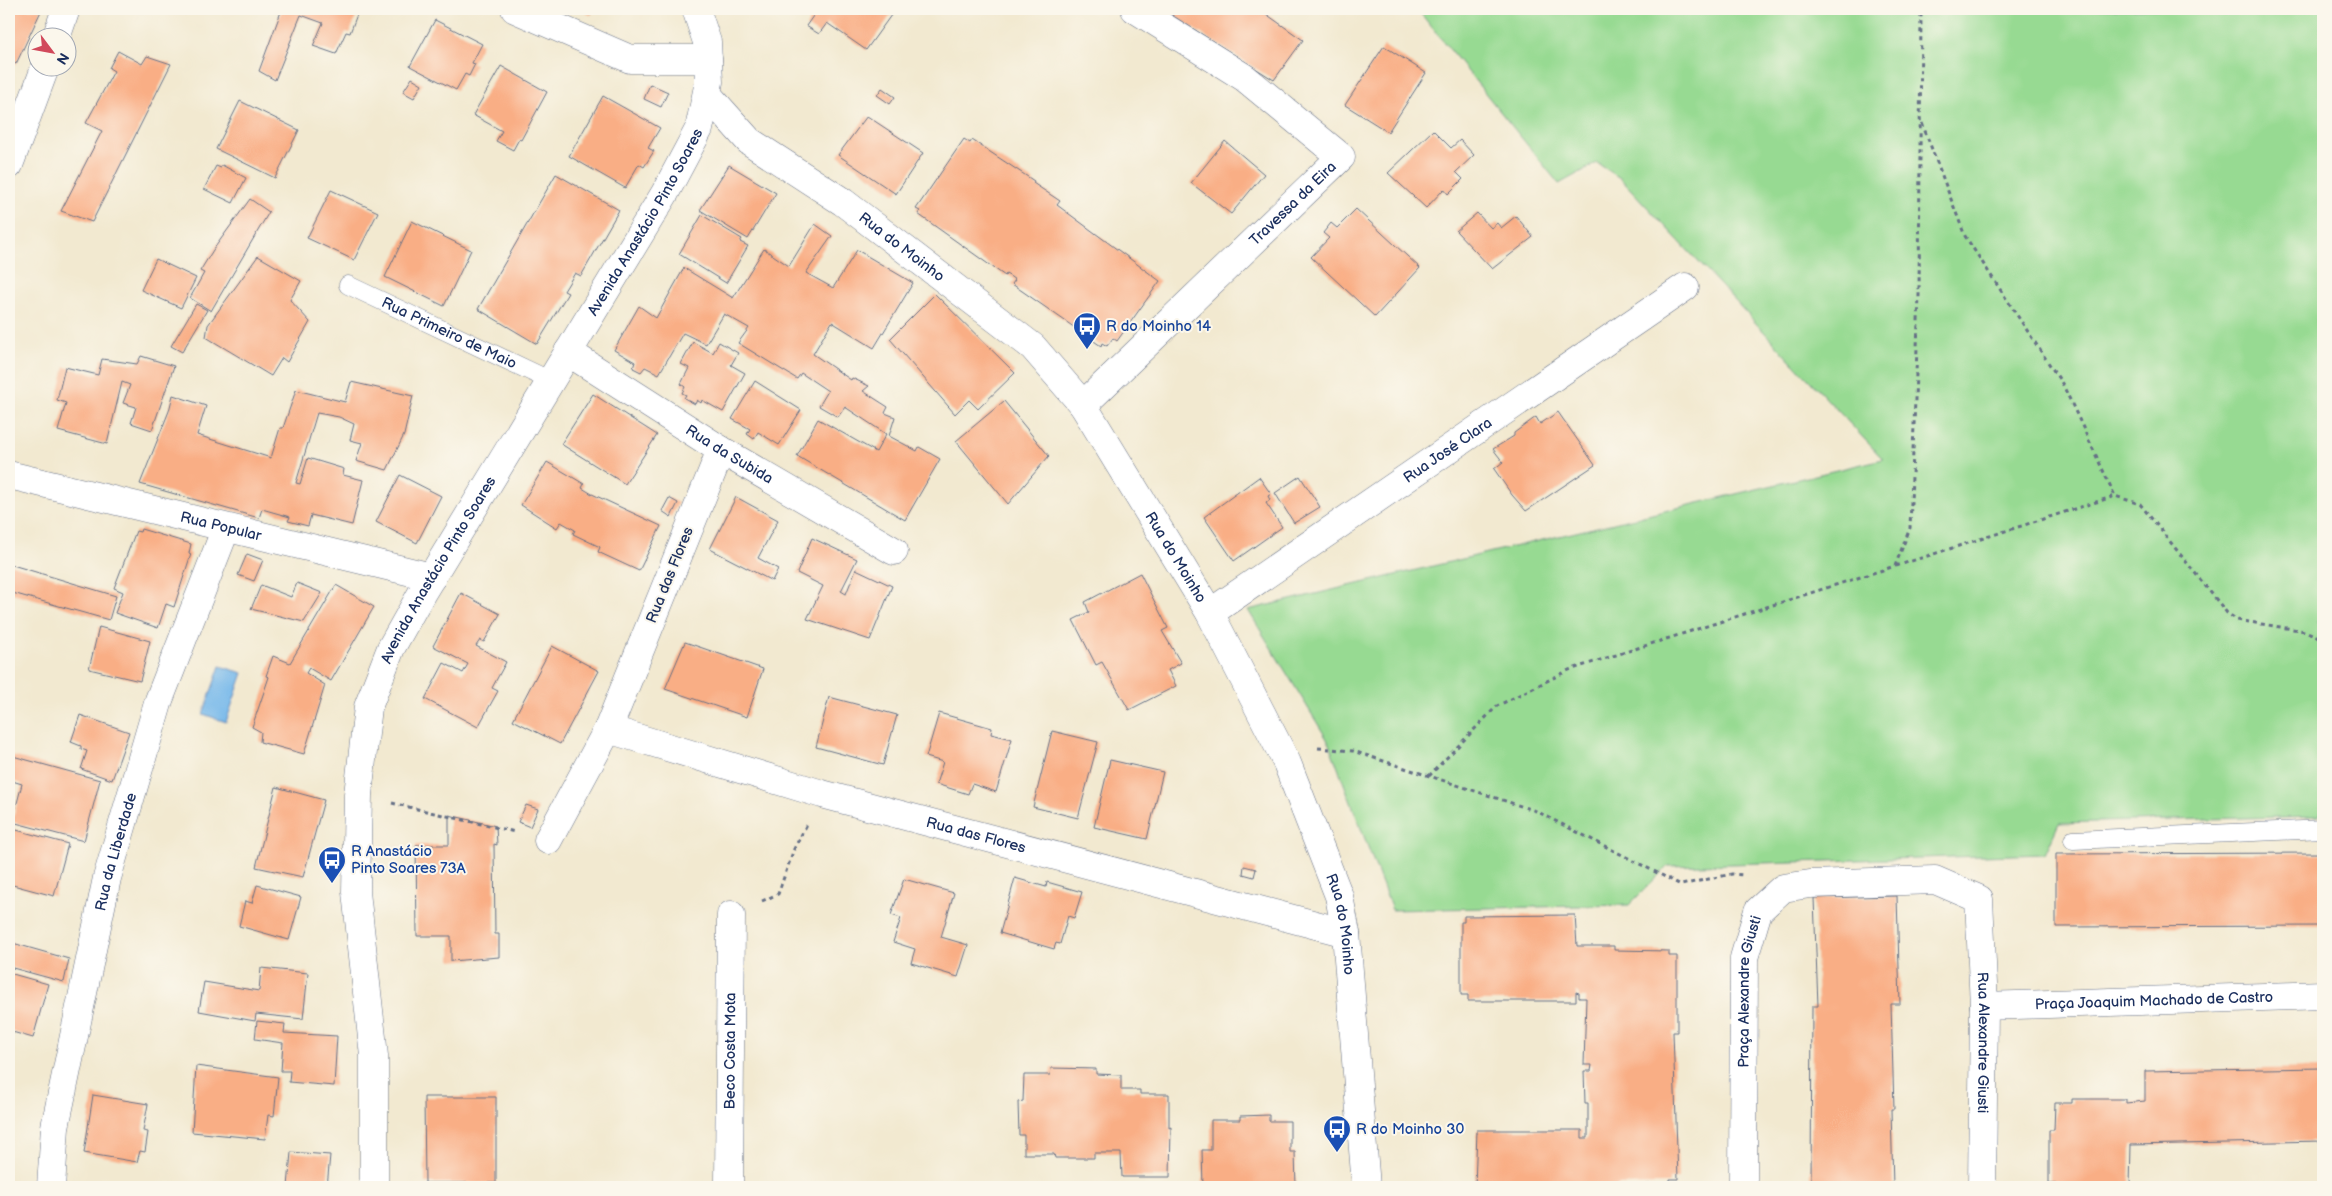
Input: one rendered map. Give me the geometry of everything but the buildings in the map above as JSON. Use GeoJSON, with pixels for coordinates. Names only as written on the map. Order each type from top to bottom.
{"type":"FeatureCollection","features":[{"type":"Feature","properties":{"kind":"street"},"geometry":{"type":"LineString","coordinates":[[59,28],[66,9]]}},
{"type":"Feature","properties":{"kind":"street"},"geometry":{"type":"LineString","coordinates":[[515,9],[630,59],[708,60]]}},
{"type":"Feature","properties":{"kind":"street","name":"Avenida Anastácio Pinto Soares"},"geometry":{"type":"LineString","coordinates":[[374,1187],[374,1056],[356,892],[358,795],[368,707],[391,648],[432,577],[665,193],[699,129],[709,82],[707,42],[696,9]]}},
{"type":"Feature","properties":{"kind":"street","name":"Travessa da Eira"},"geometry":{"type":"LineString","coordinates":[[1083,405],[1341,156],[1245,78],[1135,9]]}},
{"type":"Feature","properties":{"kind":"street"},"geometry":{"type":"LineString","coordinates":[[9,165],[41,78]]}},
{"type":"Feature","properties":{"kind":"street","name":"Rua do Moinho"},"geometry":{"type":"LineString","coordinates":[[707,94],[749,141],[843,202],[1033,347],[1083,405],[1210,613],[1288,768],[1339,896],[1346,933],[1366,1187]]}},
{"type":"Feature","properties":{"kind":"street","name":"Rua José Clara"},"geometry":{"type":"LineString","coordinates":[[1210,613],[1685,288]]}},
{"type":"Feature","properties":{"kind":"street","name":"Rua da Subida"},"geometry":{"type":"LineString","coordinates":[[568,352],[721,450],[894,551]]}},
{"type":"Feature","properties":{"kind":"street","name":"Rua das Flores"},"geometry":{"type":"LineString","coordinates":[[548,840],[608,729],[721,450]]}},
{"type":"Feature","properties":{"kind":"street","name":"Rua Popular"},"geometry":{"type":"LineString","coordinates":[[9,475],[432,577]]}},
{"type":"Feature","properties":{"kind":"street","name":"Rua da Liberdade"},"geometry":{"type":"LineString","coordinates":[[51,1187],[55,1128],[107,878],[159,700],[226,528]]}},
{"type":"Feature","properties":{"kind":"street","name":"Rua das Flores"},"geometry":{"type":"LineString","coordinates":[[608,729],[822,794],[1346,933]]}},
{"type":"Feature","properties":{"kind":"street","name":"Rua Alexandre Giusti"},"geometry":{"type":"LineString","coordinates":[[1783,888],[1810,884],[1935,880],[1979,899],[1984,1006],[1982,1187]]}},
{"type":"Feature","properties":{"kind":"street","name":"Praça Alexandre Giusti"},"geometry":{"type":"LineString","coordinates":[[1743,1187],[1744,958],[1758,911],[1783,888]]}},
{"type":"Feature","properties":{"kind":"street","name":"Beco Costa Mota"},"geometry":{"type":"LineString","coordinates":[[729,1187],[731,915]]}},
{"type":"Feature","properties":{"kind":"street","name":"Praça Joaquim Machado de Castro"},"geometry":{"type":"LineString","coordinates":[[1984,1006],[2323,995]]}},
{"type":"Feature","properties":{"kind":"lane","name":"Rua Primeiro de Maio"},"geometry":{"type":"LineString","coordinates":[[348,285],[551,381]]}},
{"type":"Feature","properties":{"kind":"lane"},"geometry":{"type":"LineString","coordinates":[[2073,840],[2323,829]]}},
{"type":"Feature","properties":{"kind":"path"},"geometry":{"type":"LineString","coordinates":[[1895,566],[1910,528],[1919,296],[1921,9]]}},
{"type":"Feature","properties":{"kind":"path"},"geometry":{"type":"LineString","coordinates":[[1921,121],[1965,236],[2064,385],[2115,496]]}},
{"type":"Feature","properties":{"kind":"path"},"geometry":{"type":"LineString","coordinates":[[1430,776],[1497,706],[1569,670],[2115,496],[2140,504],[2227,614],[2238,620],[2304,631],[2323,639]]}},
{"type":"Feature","properties":{"kind":"path"},"geometry":{"type":"LineString","coordinates":[[1288,768],[1316,748],[1353,751],[1536,810],[1681,885],[1732,874],[1751,875],[1783,888]]}},
{"type":"Feature","properties":{"kind":"path"},"geometry":{"type":"LineString","coordinates":[[731,915],[778,894],[794,849],[822,794]]}},
{"type":"Feature","properties":{"kind":"path"},"geometry":{"type":"LineString","coordinates":[[358,795],[548,840]]}},
{"type":"Feature","properties":{"kind":"green space"},"geometry":{"type":"Polygon","coordinates":[[[1417,9],[2323,9],[2323,620],[2318,621],[2323,673],[2323,807],[2318,816],[2059,823],[2045,854],[1668,866],[1629,905],[1392,910],[1327,739],[1248,610],[1883,459],[1620,178],[1597,163],[1559,184],[1417,9]]]}},
{"type":"Feature","properties":{"kind":"water"},"geometry":{"type":"Polygon","coordinates":[[[220,666],[243,673],[226,722],[203,714],[220,666]]]}},
{"type":"Feature","properties":{"kind":"place","name":"R do Moinho 14"},"geometry":{"type":"Point","coordinates":[1087,350]}},
{"type":"Feature","properties":{"kind":"place","name":"R Anastácio Pinto Soares 73A"},"geometry":{"type":"Point","coordinates":[332,884]}},
{"type":"Feature","properties":{"kind":"place","name":"R do Moinho 30"},"geometry":{"type":"Point","coordinates":[1337,1153]}}]}
